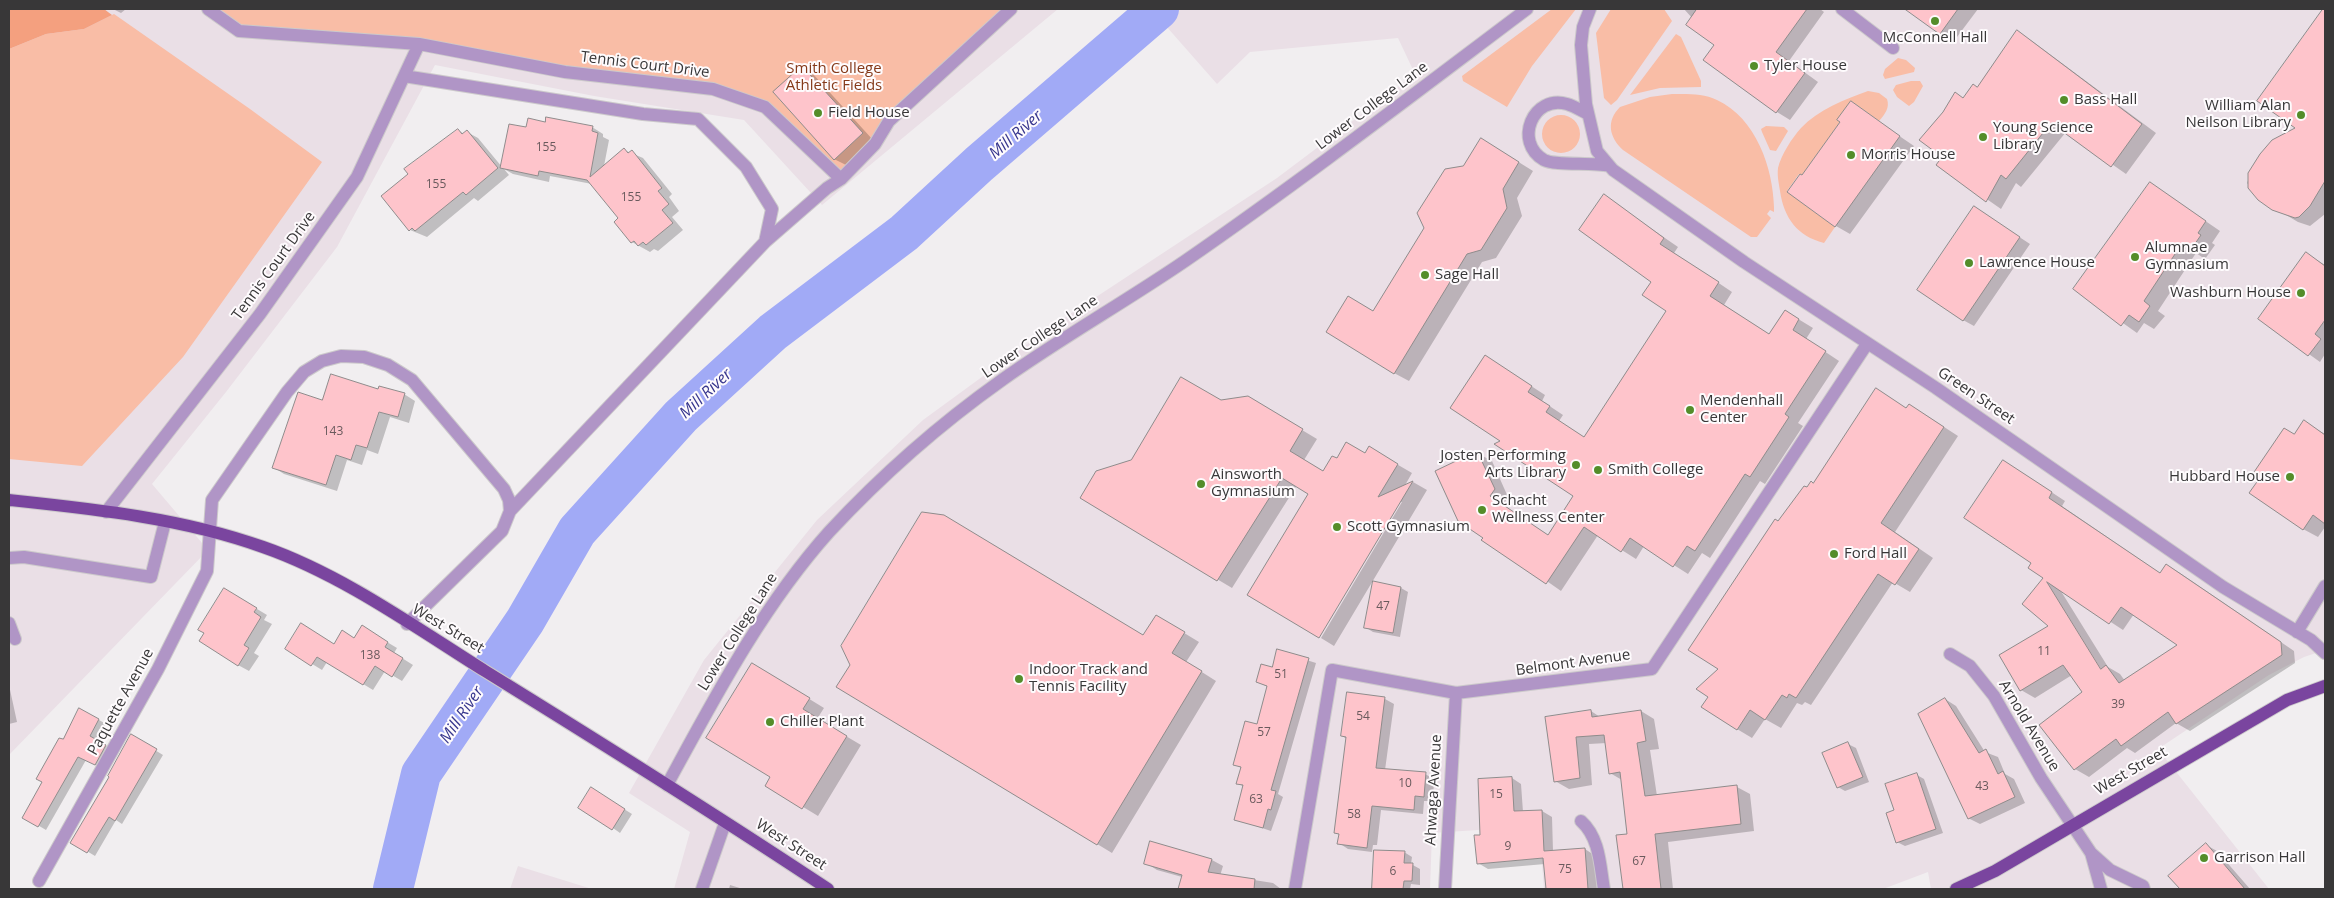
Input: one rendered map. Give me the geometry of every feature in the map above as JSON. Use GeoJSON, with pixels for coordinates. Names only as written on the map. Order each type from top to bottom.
{"type":"FeatureCollection","features":[{"type":"Feature","properties":{"kind":"main road","name":"West Street"},"geometry":{"type":"LineString","coordinates":[[9,500],[106,512],[209,531],[263,547],[295,560],[354,591],[574,726],[828,889]]}},
{"type":"Feature","properties":{"kind":"main road","name":"West Street"},"geometry":{"type":"LineString","coordinates":[[1956,889],[1995,871],[2287,700],[2325,686]]}},
{"type":"Feature","properties":{"kind":"street"},"geometry":{"type":"LineString","coordinates":[[208,9],[239,31],[419,44]]}},
{"type":"Feature","properties":{"kind":"street"},"geometry":{"type":"LineString","coordinates":[[408,624],[502,531],[510,511],[765,242],[827,188],[841,179],[875,144],[889,121],[1011,9]]}},
{"type":"Feature","properties":{"kind":"street","name":"Lower College Lane"},"geometry":{"type":"LineString","coordinates":[[667,785],[722,686],[778,595],[834,527],[932,435],[1004,379],[1182,263],[1313,171],[1527,9]]}},
{"type":"Feature","properties":{"kind":"street","name":"Green Street"},"geometry":{"type":"LineString","coordinates":[[1590,9],[1583,28],[1581,45],[1588,114],[1597,150],[1609,166],[1744,262],[1942,392],[2223,587],[2297,632],[2325,653]]}},
{"type":"Feature","properties":{"kind":"street"},"geometry":{"type":"LineString","coordinates":[[1842,9],[1893,48]]}},
{"type":"Feature","properties":{"kind":"street","name":"Tennis Court Drive"},"geometry":{"type":"LineString","coordinates":[[106,512],[260,314],[357,176],[419,44],[565,72],[713,89],[765,107],[841,179]]}},
{"type":"Feature","properties":{"kind":"street"},"geometry":{"type":"LineString","coordinates":[[404,76],[642,114],[698,119],[746,167],[772,209],[765,242]]}},
{"type":"Feature","properties":{"kind":"street","name":"Green Street"},"geometry":{"type":"LineString","coordinates":[[1588,114],[1567,104],[1548,105],[1540,109],[1529,124],[1530,142],[1536,153],[1544,160],[1553,163],[1594,162],[1609,166]]}},
{"type":"Feature","properties":{"kind":"street","name":"Belmont Avenue"},"geometry":{"type":"LineString","coordinates":[[1295,889],[1332,670],[1456,693],[1652,668],[1867,344]]}},
{"type":"Feature","properties":{"kind":"street","name":"Paquette Avenue"},"geometry":{"type":"LineString","coordinates":[[39,881],[158,669],[207,571],[212,500],[286,392],[313,365],[341,356],[376,360],[412,380],[504,489],[509,500],[510,511]]}},
{"type":"Feature","properties":{"kind":"street"},"geometry":{"type":"LineString","coordinates":[[9,558],[24,557],[150,577],[165,522]]}},
{"type":"Feature","properties":{"kind":"street"},"geometry":{"type":"LineString","coordinates":[[2297,632],[2325,586]]}},
{"type":"Feature","properties":{"kind":"street"},"geometry":{"type":"LineString","coordinates":[[9,623],[15,639]]}},
{"type":"Feature","properties":{"kind":"street","name":"Arnold Avenue"},"geometry":{"type":"LineString","coordinates":[[1950,654],[1970,666],[1994,696],[2071,825],[2091,853]]}},
{"type":"Feature","properties":{"kind":"street","name":"Ahwaga Avenue"},"geometry":{"type":"LineString","coordinates":[[1446,889],[1456,693]]}},
{"type":"Feature","properties":{"kind":"street"},"geometry":{"type":"LineString","coordinates":[[1581,821],[1590,829],[1595,841],[1604,889]]}},
{"type":"Feature","properties":{"kind":"street"},"geometry":{"type":"LineString","coordinates":[[702,889],[725,823]]}},
{"type":"Feature","properties":{"kind":"street"},"geometry":{"type":"LineString","coordinates":[[2091,853],[2101,889]]}},
{"type":"Feature","properties":{"kind":"street"},"geometry":{"type":"LineString","coordinates":[[2091,853],[2110,870],[2144,889]]}},
{"type":"Feature","properties":{"kind":"shaded area"},"geometry":{"type":"Polygon","coordinates":[[[9,9],[1058,9],[822,205],[744,120],[594,96],[435,65],[337,247],[226,392],[152,484],[208,550],[9,755],[9,9]]]}},
{"type":"Feature","properties":{"kind":"shaded area"},"geometry":{"type":"Polygon","coordinates":[[[9,9],[104,9],[112,15],[84,29],[46,34],[9,49],[9,9]]]}},
{"type":"Feature","properties":{"kind":"shaded area","name":"Smith College"},"geometry":{"type":"Polygon","coordinates":[[[1151,9],[2325,9],[2325,650],[2304,657],[2269,675],[2158,749],[2269,889],[1931,889],[1928,872],[1883,889],[1544,889],[1539,826],[1432,833],[1430,889],[674,889],[690,832],[629,793],[704,660],[817,520],[923,420],[1049,328],[1277,178],[1415,74],[1398,38],[1250,52],[1217,84],[1151,9]]]}},
{"type":"Feature","properties":{"kind":"shaded area"},"geometry":{"type":"Polygon","coordinates":[[[518,866],[592,889],[510,889],[518,866]]]}},
{"type":"Feature","properties":{"kind":"green space","name":"Smith College Athletic Fields"},"geometry":{"type":"Polygon","coordinates":[[[208,9],[1011,9],[889,121],[841,179],[765,107],[713,89],[419,44],[239,31],[208,9]]]}},
{"type":"Feature","properties":{"kind":"green space"},"geometry":{"type":"Polygon","coordinates":[[[1552,9],[1576,9],[1532,66],[1507,107],[1463,81],[1462,76],[1552,9]]]}},
{"type":"Feature","properties":{"kind":"green space"},"geometry":{"type":"Polygon","coordinates":[[[1611,9],[1664,9],[1672,21],[1617,100],[1611,105],[1604,98],[1596,33],[1611,9]]]}},
{"type":"Feature","properties":{"kind":"green space"},"geometry":{"type":"Polygon","coordinates":[[[114,14],[322,162],[183,357],[82,466],[9,459],[9,49],[46,34],[84,29],[114,14]]]}},
{"type":"Feature","properties":{"kind":"green space"},"geometry":{"type":"Polygon","coordinates":[[[1676,34],[1681,37],[1701,81],[1701,87],[1660,88],[1630,95],[1676,34]]]}},
{"type":"Feature","properties":{"kind":"green space"},"geometry":{"type":"Polygon","coordinates":[[[1898,58],[1906,60],[1915,68],[1914,72],[1885,79],[1883,75],[1885,69],[1898,58]]]}},
{"type":"Feature","properties":{"kind":"green space"},"geometry":{"type":"Polygon","coordinates":[[[1920,81],[1923,86],[1914,102],[1909,106],[1897,97],[1893,90],[1896,85],[1920,81]]]}},
{"type":"Feature","properties":{"kind":"green space"},"geometry":{"type":"Polygon","coordinates":[[[1868,91],[1879,93],[1887,99],[1887,108],[1879,121],[1851,101],[1837,120],[1840,122],[1802,175],[1799,174],[1787,191],[1835,227],[1824,243],[1806,236],[1793,224],[1782,201],[1778,168],[1791,142],[1801,128],[1815,116],[1832,106],[1868,91]]]}},
{"type":"Feature","properties":{"kind":"green space"},"geometry":{"type":"Polygon","coordinates":[[[1672,94],[1701,95],[1717,100],[1731,108],[1752,131],[1766,161],[1773,192],[1774,207],[1774,212],[1770,210],[1767,214],[1771,218],[1757,237],[1751,237],[1623,150],[1615,140],[1612,134],[1611,123],[1620,107],[1650,97],[1672,94]]]}},
{"type":"Feature","properties":{"kind":"green space"},"geometry":{"type":"Polygon","coordinates":[[[1561,115],[1575,120],[1580,134],[1575,148],[1561,153],[1547,148],[1542,134],[1547,120],[1561,115]]]}},
{"type":"Feature","properties":{"kind":"green space"},"geometry":{"type":"Polygon","coordinates":[[[1766,126],[1784,127],[1788,131],[1776,151],[1770,150],[1762,132],[1761,129],[1766,126]]]}},
{"type":"Feature","properties":{"kind":"building","name":"Tyler House"},"geometry":{"type":"Polygon","coordinates":[[[1697,9],[1807,9],[1776,52],[1805,73],[1776,113],[1703,60],[1714,45],[1686,25],[1697,9]]]}},
{"type":"Feature","properties":{"kind":"building","name":"McConnell Hall"},"geometry":{"type":"Polygon","coordinates":[[[1905,9],[1958,9],[1940,34],[1905,9]]]}},
{"type":"Feature","properties":{"kind":"building","name":"William Alan Neilson Library"},"geometry":{"type":"Polygon","coordinates":[[[2323,9],[2325,9],[2325,181],[2310,206],[2299,217],[2295,218],[2272,210],[2258,200],[2248,188],[2248,173],[2260,154],[2272,140],[2295,128],[2257,101],[2323,9]]]}},
{"type":"Feature","properties":{"kind":"building"},"geometry":{"type":"Polygon","coordinates":[[[2017,30],[2142,124],[2111,167],[2051,123],[2006,179],[2001,175],[1986,202],[1936,165],[1942,157],[1919,140],[1943,112],[1955,92],[1963,98],[1973,84],[1977,87],[2017,30]]]}},
{"type":"Feature","properties":{"kind":"building","name":"Field House"},"geometry":{"type":"Polygon","coordinates":[[[802,66],[863,133],[834,160],[773,92],[802,66]]]}},
{"type":"Feature","properties":{"kind":"building","name":"Morris House"},"geometry":{"type":"Polygon","coordinates":[[[1851,101],[1900,136],[1835,227],[1787,192],[1800,174],[1802,175],[1840,122],[1837,120],[1851,101]]]}},
{"type":"Feature","properties":{"kind":"building"},"geometry":{"type":"Polygon","coordinates":[[[546,117],[593,126],[592,131],[598,133],[590,177],[624,148],[628,153],[632,150],[662,188],[658,191],[669,204],[662,210],[673,223],[646,245],[643,242],[638,246],[634,241],[631,243],[614,222],[618,218],[587,180],[539,171],[538,176],[500,168],[509,124],[526,127],[528,118],[545,122],[546,117]]]}},
{"type":"Feature","properties":{"kind":"building"},"geometry":{"type":"Polygon","coordinates":[[[458,129],[462,134],[467,130],[498,168],[466,195],[463,192],[415,231],[412,228],[409,231],[381,196],[408,174],[404,169],[458,129]]]}},
{"type":"Feature","properties":{"kind":"building","name":"Sage Hall"},"geometry":{"type":"Polygon","coordinates":[[[1481,138],[1519,162],[1503,189],[1507,208],[1481,250],[1467,254],[1394,374],[1326,332],[1348,296],[1373,311],[1424,228],[1417,213],[1445,169],[1463,166],[1481,138]]]}},
{"type":"Feature","properties":{"kind":"building","name":"Alumnae Gymnasium"},"geometry":{"type":"Polygon","coordinates":[[[2150,182],[2206,221],[2198,233],[2201,235],[2190,251],[2181,245],[2144,301],[2150,306],[2139,322],[2129,315],[2121,326],[2073,289],[2150,182]]]}},
{"type":"Feature","properties":{"kind":"building","name":"Mendenhall Center"},"geometry":{"type":"Polygon","coordinates":[[[1604,194],[1664,238],[1660,244],[1719,282],[1710,296],[1769,334],[1785,310],[1799,319],[1793,330],[1826,351],[1785,414],[1789,417],[1750,477],[1745,474],[1695,551],[1687,546],[1673,567],[1630,538],[1621,552],[1584,527],[1546,584],[1481,540],[1483,538],[1458,521],[1435,471],[1477,451],[1495,489],[1490,496],[1548,535],[1573,496],[1494,444],[1500,441],[1450,408],[1485,355],[1532,386],[1528,392],[1550,406],[1546,412],[1584,437],[1666,311],[1642,295],[1651,282],[1579,230],[1604,194]]]}},
{"type":"Feature","properties":{"kind":"building","name":"Lawrence House"},"geometry":{"type":"Polygon","coordinates":[[[1974,206],[2020,237],[1963,321],[1917,290],[1974,206]]]}},
{"type":"Feature","properties":{"kind":"building","name":"Washburn House"},"geometry":{"type":"Polygon","coordinates":[[[2306,252],[2325,266],[2325,320],[2315,334],[2321,339],[2308,356],[2258,319],[2306,252]]]}},
{"type":"Feature","properties":{"kind":"building"},"geometry":{"type":"Polygon","coordinates":[[[331,374],[378,389],[379,386],[405,393],[398,417],[379,412],[367,448],[356,445],[351,460],[336,455],[326,485],[272,468],[298,392],[322,400],[331,374]]]}},
{"type":"Feature","properties":{"kind":"building","name":"Ainsworth Gymnasium"},"geometry":{"type":"Polygon","coordinates":[[[1181,377],[1221,400],[1248,396],[1303,429],[1290,451],[1323,471],[1332,456],[1337,458],[1346,442],[1365,453],[1369,446],[1398,464],[1378,497],[1413,481],[1319,638],[1247,595],[1308,494],[1282,478],[1217,581],[1080,498],[1096,471],[1131,460],[1181,377]]]}},
{"type":"Feature","properties":{"kind":"building","name":"Ford Hall"},"geometry":{"type":"Polygon","coordinates":[[[1876,388],[1906,408],[1909,404],[1944,427],[1881,523],[1919,549],[1895,585],[1878,574],[1796,698],[1789,694],[1787,698],[1782,695],[1765,720],[1750,710],[1737,730],[1701,707],[1708,697],[1696,689],[1718,669],[1688,650],[1775,519],[1778,521],[1804,486],[1807,487],[1811,481],[1813,483],[1876,388]]]}},
{"type":"Feature","properties":{"kind":"building","name":"Hubbard House"},"geometry":{"type":"Polygon","coordinates":[[[2304,420],[2325,435],[2325,524],[2313,515],[2303,530],[2249,493],[2259,479],[2252,475],[2284,428],[2294,434],[2304,420]]]}},
{"type":"Feature","properties":{"kind":"building"},"geometry":{"type":"Polygon","coordinates":[[[2003,460],[2052,492],[2049,498],[2160,573],[2166,564],[2281,642],[2282,655],[2176,724],[2168,712],[2121,746],[2116,739],[2074,770],[2039,725],[2082,692],[2063,665],[2020,691],[1999,655],[2048,626],[2022,604],[2043,578],[2028,568],[2031,563],[1964,518],[2003,460]],[[2047,582],[2101,669],[2106,665],[2119,683],[2177,645],[2121,607],[2109,624],[2047,582]]]}},
{"type":"Feature","properties":{"kind":"building","name":"Indoor Track and Tennis Facility"},"geometry":{"type":"Polygon","coordinates":[[[922,512],[944,515],[1143,635],[1156,615],[1185,632],[1172,653],[1202,671],[1097,845],[836,687],[850,665],[841,646],[922,512]]]}},
{"type":"Feature","properties":{"kind":"building"},"geometry":{"type":"Polygon","coordinates":[[[1373,581],[1401,587],[1393,633],[1364,628],[1373,581]]]}},
{"type":"Feature","properties":{"kind":"building"},"geometry":{"type":"Polygon","coordinates":[[[224,588],[257,608],[254,612],[261,617],[244,645],[249,648],[238,666],[199,641],[204,633],[198,630],[224,588]]]}},
{"type":"Feature","properties":{"kind":"building"},"geometry":{"type":"Polygon","coordinates":[[[301,623],[334,644],[342,630],[354,638],[362,625],[388,642],[385,647],[403,658],[392,677],[375,666],[363,685],[317,657],[311,666],[285,649],[301,623]]]}},
{"type":"Feature","properties":{"kind":"building"},"geometry":{"type":"Polygon","coordinates":[[[1277,649],[1309,658],[1271,790],[1276,791],[1271,810],[1268,809],[1263,828],[1234,820],[1243,785],[1236,784],[1241,767],[1233,765],[1245,721],[1257,724],[1267,686],[1256,682],[1261,664],[1272,667],[1277,649]]]}},
{"type":"Feature","properties":{"kind":"building","name":"Chiller Plant"},"geometry":{"type":"Polygon","coordinates":[[[752,663],[810,698],[803,709],[847,736],[802,809],[765,786],[770,777],[706,738],[752,663]]]}},
{"type":"Feature","properties":{"kind":"building"},"geometry":{"type":"Polygon","coordinates":[[[1347,692],[1385,697],[1376,768],[1426,772],[1424,797],[1415,796],[1414,810],[1372,806],[1367,848],[1337,844],[1339,834],[1334,833],[1346,737],[1341,736],[1347,692]]]}},
{"type":"Feature","properties":{"kind":"building"},"geometry":{"type":"Polygon","coordinates":[[[1945,698],[1979,753],[1986,749],[1998,774],[2003,771],[2015,797],[1968,819],[1918,714],[1945,698]]]}},
{"type":"Feature","properties":{"kind":"building"},"geometry":{"type":"Polygon","coordinates":[[[79,708],[99,719],[90,736],[106,745],[95,765],[78,757],[38,827],[22,818],[42,782],[36,779],[59,738],[63,739],[79,708]]]}},
{"type":"Feature","properties":{"kind":"building"},"geometry":{"type":"Polygon","coordinates":[[[1591,710],[1592,717],[1641,710],[1646,741],[1637,743],[1645,796],[1737,785],[1741,824],[1655,834],[1661,889],[1623,889],[1616,835],[1627,834],[1620,772],[1609,774],[1604,735],[1576,737],[1580,778],[1554,782],[1545,717],[1591,710]]]}},
{"type":"Feature","properties":{"kind":"building"},"geometry":{"type":"Polygon","coordinates":[[[131,734],[157,749],[115,821],[109,817],[87,853],[70,843],[109,777],[131,734]]]}},
{"type":"Feature","properties":{"kind":"building"},"geometry":{"type":"Polygon","coordinates":[[[1848,742],[1863,777],[1837,788],[1822,753],[1848,742]]]}},
{"type":"Feature","properties":{"kind":"building"},"geometry":{"type":"Polygon","coordinates":[[[1917,773],[1936,829],[1896,843],[1886,813],[1894,810],[1885,784],[1917,773]]]}},
{"type":"Feature","properties":{"kind":"building"},"geometry":{"type":"Polygon","coordinates":[[[1512,777],[1514,811],[1542,810],[1544,851],[1585,848],[1588,889],[1546,889],[1543,858],[1477,864],[1474,835],[1480,835],[1478,779],[1512,777]]]}},
{"type":"Feature","properties":{"kind":"building"},"geometry":{"type":"Polygon","coordinates":[[[591,787],[625,809],[612,830],[578,808],[591,787]]]}},
{"type":"Feature","properties":{"kind":"building"},"geometry":{"type":"Polygon","coordinates":[[[1150,841],[1212,859],[1208,872],[1255,879],[1254,889],[1178,889],[1182,875],[1144,864],[1150,841]]]}},
{"type":"Feature","properties":{"kind":"building","name":"Garrison Hall"},"geometry":{"type":"Polygon","coordinates":[[[2206,843],[2245,889],[2180,889],[2168,876],[2206,843]]]}},
{"type":"Feature","properties":{"kind":"building"},"geometry":{"type":"Polygon","coordinates":[[[1374,850],[1405,851],[1404,863],[1413,863],[1412,881],[1404,881],[1403,889],[1372,889],[1374,850]]]}},
{"type":"Feature","properties":{"kind":"waterway","name":"Mill River"},"geometry":{"type":"LineString","coordinates":[[393,889],[421,774],[525,621],[577,531],[681,416],[773,332],[904,233],[979,164],[1159,9]]}},
{"type":"Feature","properties":{"kind":"place","name":"McConnell Hall"},"geometry":{"type":"Point","coordinates":[1935,21]}},
{"type":"Feature","properties":{"kind":"place","name":"Tyler House"},"geometry":{"type":"Point","coordinates":[1754,66]}},
{"type":"Feature","properties":{"kind":"place","name":"Bass Hall"},"geometry":{"type":"Point","coordinates":[2064,100]}},
{"type":"Feature","properties":{"kind":"place","name":"Field House"},"geometry":{"type":"Point","coordinates":[818,113]}},
{"type":"Feature","properties":{"kind":"place","name":"William Alan Neilson Library"},"geometry":{"type":"Point","coordinates":[2301,115]}},
{"type":"Feature","properties":{"kind":"place","name":"Young Science Library"},"geometry":{"type":"Point","coordinates":[1983,137]}},
{"type":"Feature","properties":{"kind":"place","name":"Morris House"},"geometry":{"type":"Point","coordinates":[1851,155]}},
{"type":"Feature","properties":{"kind":"place","name":"Alumnae Gymnasium"},"geometry":{"type":"Point","coordinates":[2135,257]}},
{"type":"Feature","properties":{"kind":"place","name":"Lawrence House"},"geometry":{"type":"Point","coordinates":[1969,263]}},
{"type":"Feature","properties":{"kind":"place","name":"Sage Hall"},"geometry":{"type":"Point","coordinates":[1425,275]}},
{"type":"Feature","properties":{"kind":"place","name":"Washburn House"},"geometry":{"type":"Point","coordinates":[2301,293]}},
{"type":"Feature","properties":{"kind":"place","name":"Mendenhall Center"},"geometry":{"type":"Point","coordinates":[1690,410]}},
{"type":"Feature","properties":{"kind":"place","name":"Josten Performing Arts Library"},"geometry":{"type":"Point","coordinates":[1576,465]}},
{"type":"Feature","properties":{"kind":"place","name":"Smith College"},"geometry":{"type":"Point","coordinates":[1598,470]}},
{"type":"Feature","properties":{"kind":"place","name":"Hubbard House"},"geometry":{"type":"Point","coordinates":[2290,477]}},
{"type":"Feature","properties":{"kind":"place","name":"Ainsworth Gymnasium"},"geometry":{"type":"Point","coordinates":[1201,484]}},
{"type":"Feature","properties":{"kind":"place","name":"Schacht Wellness Center"},"geometry":{"type":"Point","coordinates":[1482,510]}},
{"type":"Feature","properties":{"kind":"place","name":"Scott Gymnasium"},"geometry":{"type":"Point","coordinates":[1337,527]}},
{"type":"Feature","properties":{"kind":"place","name":"Ford Hall"},"geometry":{"type":"Point","coordinates":[1834,554]}},
{"type":"Feature","properties":{"kind":"place","name":"Indoor Track and Tennis Facility"},"geometry":{"type":"Point","coordinates":[1019,679]}},
{"type":"Feature","properties":{"kind":"place","name":"Chiller Plant"},"geometry":{"type":"Point","coordinates":[770,722]}},
{"type":"Feature","properties":{"kind":"place","name":"Garrison Hall"},"geometry":{"type":"Point","coordinates":[2204,858]}}]}
